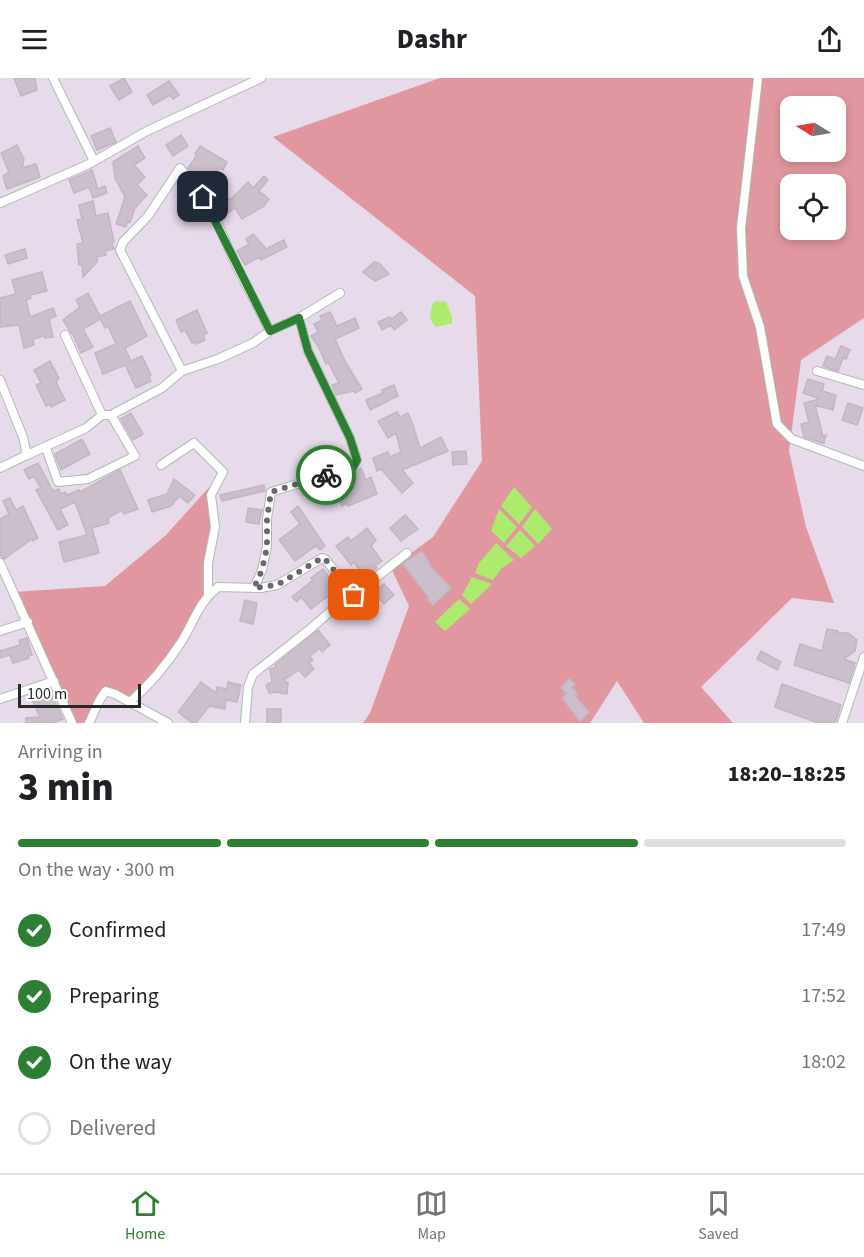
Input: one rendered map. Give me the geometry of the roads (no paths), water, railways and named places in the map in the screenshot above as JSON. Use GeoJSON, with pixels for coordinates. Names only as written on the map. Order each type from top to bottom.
{"type":"FeatureCollection","features":[{"type":"Feature","properties":{"kind":"street"},"geometry":{"type":"LineString","coordinates":[[53,78],[94,161]]}},
{"type":"Feature","properties":{"kind":"street"},"geometry":{"type":"LineString","coordinates":[[0,191],[2,202],[94,161],[147,131],[261,78]]}},
{"type":"Feature","properties":{"kind":"street"},"geometry":{"type":"LineString","coordinates":[[758,78],[741,228],[741,249],[743,276],[760,327],[775,417],[777,424],[792,440],[864,466]]}},
{"type":"Feature","properties":{"kind":"street"},"geometry":{"type":"LineString","coordinates":[[182,371],[120,250],[123,242],[148,216],[180,168],[203,197],[216,220],[270,331]]}},
{"type":"Feature","properties":{"kind":"street"},"geometry":{"type":"LineString","coordinates":[[0,468],[86,428],[106,415],[162,388],[182,371],[218,359],[253,342],[340,293]]}},
{"type":"Feature","properties":{"kind":"street"},"geometry":{"type":"LineString","coordinates":[[254,588],[262,570],[267,547],[267,519],[271,492],[353,467],[357,460],[350,438],[308,351],[299,318]]}},
{"type":"Feature","properties":{"kind":"street"},"geometry":{"type":"LineString","coordinates":[[46,448],[58,482],[88,479],[135,456],[106,415],[65,335]]}},
{"type":"Feature","properties":{"kind":"street"},"geometry":{"type":"LineString","coordinates":[[817,370],[864,385]]}},
{"type":"Feature","properties":{"kind":"street"},"geometry":{"type":"LineString","coordinates":[[0,380],[23,437],[27,454]]}},
{"type":"Feature","properties":{"kind":"street"},"geometry":{"type":"LineString","coordinates":[[160,465],[194,443],[223,472],[211,495],[215,527],[208,563],[208,594]]}},
{"type":"Feature","properties":{"kind":"street"},"geometry":{"type":"LineString","coordinates":[[245,723],[248,687],[253,674],[346,598],[354,595],[407,553]]}},
{"type":"Feature","properties":{"kind":"street"},"geometry":{"type":"LineString","coordinates":[[130,702],[165,667],[184,638],[204,598],[218,587],[254,588],[277,585],[322,558],[354,595]]}},
{"type":"Feature","properties":{"kind":"street"},"geometry":{"type":"LineString","coordinates":[[0,563],[72,723]]}},
{"type":"Feature","properties":{"kind":"street"},"geometry":{"type":"LineString","coordinates":[[0,631],[28,622]]}},
{"type":"Feature","properties":{"kind":"street"},"geometry":{"type":"LineString","coordinates":[[842,723],[864,657]]}},
{"type":"Feature","properties":{"kind":"street"},"geometry":{"type":"LineString","coordinates":[[0,699],[54,681]]}},
{"type":"Feature","properties":{"kind":"street"},"geometry":{"type":"LineString","coordinates":[[89,723],[98,699],[106,691],[168,723]]}}]}
